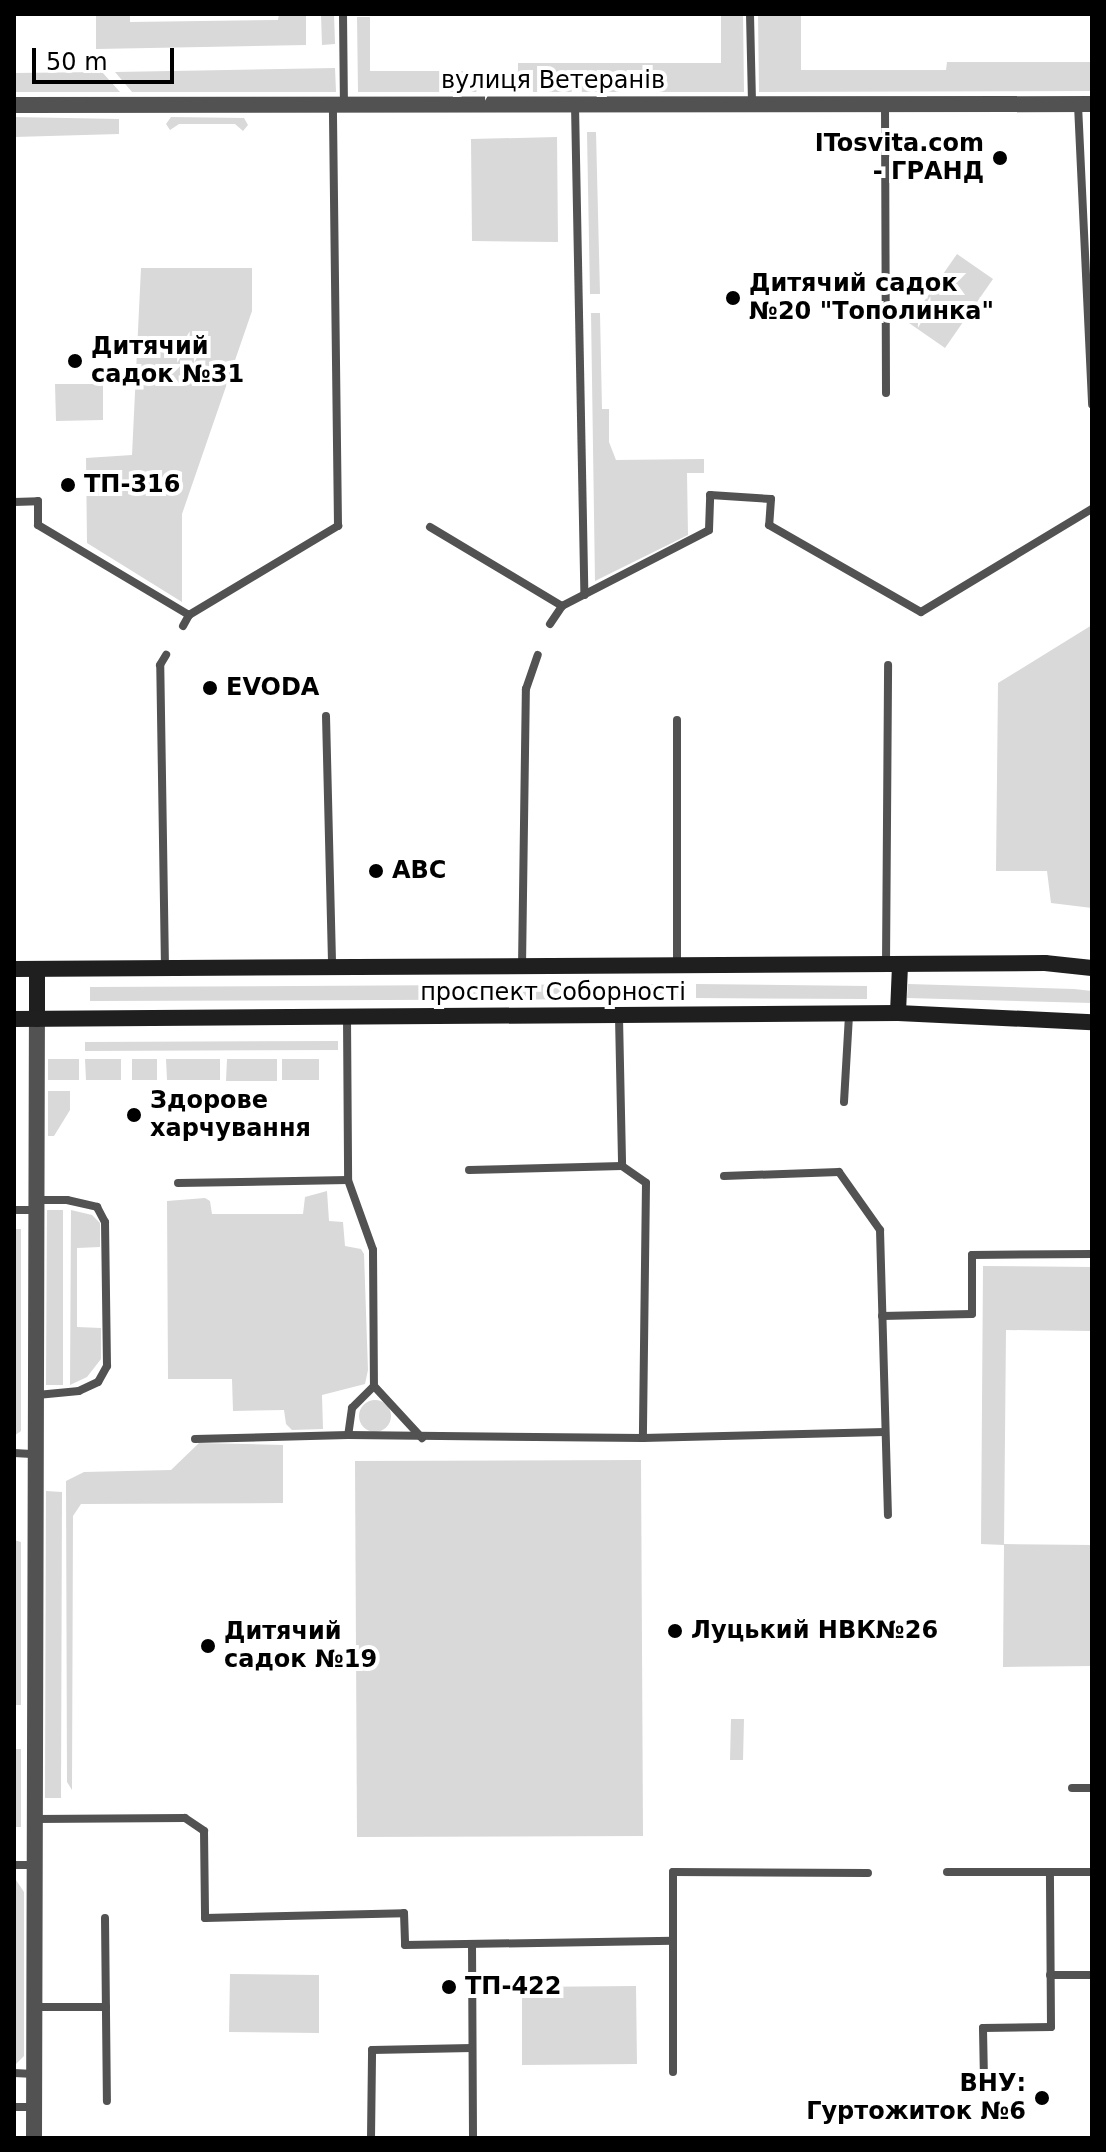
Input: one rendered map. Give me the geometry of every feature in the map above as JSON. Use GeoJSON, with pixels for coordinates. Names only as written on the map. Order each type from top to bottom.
{"type":"FeatureCollection","features":[{"type":"Feature","properties":{"kind":"main road","name":"проспект Соборності"},"geometry":{"type":"LineString","coordinates":[[14,969],[1045,963],[1092,968]]}},
{"type":"Feature","properties":{"kind":"main road"},"geometry":{"type":"LineString","coordinates":[[893,966],[898,1013]]}},
{"type":"Feature","properties":{"kind":"main road"},"geometry":{"type":"LineString","coordinates":[[37,969],[37,1019]]}},
{"type":"Feature","properties":{"kind":"main road","name":"проспект Соборності"},"geometry":{"type":"LineString","coordinates":[[14,1019],[898,1013],[1092,1022]]}},
{"type":"Feature","properties":{"kind":"street","name":"вулиця Ветеранів"},"geometry":{"type":"LineString","coordinates":[[14,105],[1085,105]]}},
{"type":"Feature","properties":{"kind":"street"},"geometry":{"type":"LineString","coordinates":[[34,2138],[37,1019]]}},
{"type":"Feature","properties":{"kind":"lane"},"geometry":{"type":"LineString","coordinates":[[183,626],[189,615],[338,526],[339,105],[343,14]]}},
{"type":"Feature","properties":{"kind":"lane"},"geometry":{"type":"LineString","coordinates":[[750,14],[752,105]]}},
{"type":"Feature","properties":{"kind":"lane"},"geometry":{"type":"LineString","coordinates":[[575,105],[584,595]]}},
{"type":"Feature","properties":{"kind":"lane"},"geometry":{"type":"LineString","coordinates":[[885,105],[886,393]]}},
{"type":"Feature","properties":{"kind":"lane"},"geometry":{"type":"LineString","coordinates":[[1085,105],[1092,405]]}},
{"type":"Feature","properties":{"kind":"lane"},"geometry":{"type":"LineString","coordinates":[[550,624],[562,606],[709,530],[710,495],[771,499],[769,525],[921,612],[1092,509]]}},
{"type":"Feature","properties":{"kind":"lane"},"geometry":{"type":"LineString","coordinates":[[14,502],[38,501],[38,525],[189,615]]}},
{"type":"Feature","properties":{"kind":"lane"},"geometry":{"type":"LineString","coordinates":[[430,527],[562,606]]}},
{"type":"Feature","properties":{"kind":"lane"},"geometry":{"type":"LineString","coordinates":[[165,968],[160,665],[166,655]]}},
{"type":"Feature","properties":{"kind":"lane"},"geometry":{"type":"LineString","coordinates":[[522,967],[526,689],[538,655]]}},
{"type":"Feature","properties":{"kind":"lane"},"geometry":{"type":"LineString","coordinates":[[888,665],[893,966]]}},
{"type":"Feature","properties":{"kind":"lane"},"geometry":{"type":"LineString","coordinates":[[326,716],[332,967]]}},
{"type":"Feature","properties":{"kind":"lane"},"geometry":{"type":"LineString","coordinates":[[677,720],[677,966]]}},
{"type":"Feature","properties":{"kind":"lane"},"geometry":{"type":"LineString","coordinates":[[844,1102],[849,1014]]}},
{"type":"Feature","properties":{"kind":"lane"},"geometry":{"type":"LineString","coordinates":[[619,1017],[622,1166]]}},
{"type":"Feature","properties":{"kind":"lane"},"geometry":{"type":"LineString","coordinates":[[347,1018],[348,1180],[373,1250],[374,1386],[422,1438]]}},
{"type":"Feature","properties":{"kind":"lane"},"geometry":{"type":"LineString","coordinates":[[469,1170],[622,1166],[646,1183],[643,1438]]}},
{"type":"Feature","properties":{"kind":"lane"},"geometry":{"type":"LineString","coordinates":[[724,1176],[839,1172],[880,1230],[888,1515]]}},
{"type":"Feature","properties":{"kind":"lane"},"geometry":{"type":"LineString","coordinates":[[178,1183],[348,1180]]}},
{"type":"Feature","properties":{"kind":"lane"},"geometry":{"type":"LineString","coordinates":[[14,1210],[67,1200],[97,1207],[105,1222],[107,1366],[98,1382],[79,1391],[36,1395]]}},
{"type":"Feature","properties":{"kind":"lane"},"geometry":{"type":"LineString","coordinates":[[882,1316],[972,1314],[972,1255],[1092,1254]]}},
{"type":"Feature","properties":{"kind":"lane"},"geometry":{"type":"LineString","coordinates":[[348,1435],[352,1408],[374,1386]]}},
{"type":"Feature","properties":{"kind":"lane"},"geometry":{"type":"LineString","coordinates":[[195,1439],[348,1435],[643,1438],[885,1432]]}},
{"type":"Feature","properties":{"kind":"lane"},"geometry":{"type":"LineString","coordinates":[[14,1453],[36,1454]]}},
{"type":"Feature","properties":{"kind":"lane"},"geometry":{"type":"LineString","coordinates":[[1072,1788],[1092,1788]]}},
{"type":"Feature","properties":{"kind":"lane"},"geometry":{"type":"LineString","coordinates":[[35,1819],[185,1818],[204,1831],[205,1918],[404,1913],[405,1945],[673,1941]]}},
{"type":"Feature","properties":{"kind":"lane"},"geometry":{"type":"LineString","coordinates":[[14,1865],[34,1865]]}},
{"type":"Feature","properties":{"kind":"lane"},"geometry":{"type":"LineString","coordinates":[[673,2072],[673,1872],[868,1873]]}},
{"type":"Feature","properties":{"kind":"lane"},"geometry":{"type":"LineString","coordinates":[[947,1872],[1092,1872]]}},
{"type":"Feature","properties":{"kind":"lane"},"geometry":{"type":"LineString","coordinates":[[984,2081],[983,2028],[1051,2027],[1050,1872]]}},
{"type":"Feature","properties":{"kind":"lane"},"geometry":{"type":"LineString","coordinates":[[105,1918],[107,2101]]}},
{"type":"Feature","properties":{"kind":"lane"},"geometry":{"type":"LineString","coordinates":[[472,1944],[473,2138]]}},
{"type":"Feature","properties":{"kind":"lane"},"geometry":{"type":"LineString","coordinates":[[1050,1975],[1092,1975]]}},
{"type":"Feature","properties":{"kind":"lane"},"geometry":{"type":"LineString","coordinates":[[34,2007],[106,2007]]}},
{"type":"Feature","properties":{"kind":"lane"},"geometry":{"type":"LineString","coordinates":[[371,2138],[372,2050],[472,2048]]}},
{"type":"Feature","properties":{"kind":"lane"},"geometry":{"type":"LineString","coordinates":[[14,2073],[34,2074]]}},
{"type":"Feature","properties":{"kind":"lane"},"geometry":{"type":"LineString","coordinates":[[14,2107],[34,2107]]}},
{"type":"Feature","properties":{"kind":"shaded area"},"geometry":{"type":"Polygon","coordinates":[[[96,14],[130,14],[130,22],[278,20],[279,14],[306,14],[306,45],[96,49],[96,14]]]}},
{"type":"Feature","properties":{"kind":"shaded area"},"geometry":{"type":"Polygon","coordinates":[[[321,14],[334,14],[335,44],[322,45],[321,14]]]}},
{"type":"Feature","properties":{"kind":"shaded area"},"geometry":{"type":"Polygon","coordinates":[[[721,14],[743,14],[744,92],[358,92],[357,17],[370,17],[370,71],[518,71],[518,63],[721,63],[721,14]]]}},
{"type":"Feature","properties":{"kind":"shaded area"},"geometry":{"type":"Polygon","coordinates":[[[758,14],[801,14],[801,70],[946,70],[947,62],[1092,62],[1092,91],[759,92],[758,14]]]}},
{"type":"Feature","properties":{"kind":"shaded area"},"geometry":{"type":"Polygon","coordinates":[[[335,68],[336,92],[132,92],[115,72],[335,68]]]}},
{"type":"Feature","properties":{"kind":"shaded area"},"geometry":{"type":"Polygon","coordinates":[[[102,72],[120,92],[14,92],[14,73],[102,72]]]}},
{"type":"Feature","properties":{"kind":"shaded area"},"geometry":{"type":"Polygon","coordinates":[[[14,117],[119,119],[119,134],[14,137],[14,117]]]}},
{"type":"Feature","properties":{"kind":"shaded area"},"geometry":{"type":"Polygon","coordinates":[[[171,117],[244,118],[248,125],[243,131],[235,124],[179,124],[170,130],[166,124],[171,117]]]}},
{"type":"Feature","properties":{"kind":"shaded area"},"geometry":{"type":"Polygon","coordinates":[[[587,132],[596,132],[600,294],[590,294],[587,132]]]}},
{"type":"Feature","properties":{"kind":"shaded area"},"geometry":{"type":"Polygon","coordinates":[[[557,137],[558,242],[472,241],[471,139],[557,137]]]}},
{"type":"Feature","properties":{"kind":"shaded area"},"geometry":{"type":"Polygon","coordinates":[[[957,254],[993,279],[945,348],[909,323],[957,254]]]}},
{"type":"Feature","properties":{"kind":"shaded area"},"geometry":{"type":"Polygon","coordinates":[[[141,268],[252,268],[252,311],[182,514],[182,602],[87,543],[86,458],[132,455],[141,268]]]}},
{"type":"Feature","properties":{"kind":"shaded area"},"geometry":{"type":"Polygon","coordinates":[[[591,313],[600,313],[602,409],[609,409],[609,442],[616,460],[704,459],[704,473],[687,473],[688,535],[595,581],[591,313]]]}},
{"type":"Feature","properties":{"kind":"shaded area"},"geometry":{"type":"Polygon","coordinates":[[[55,384],[103,384],[103,420],[56,421],[55,384]]]}},
{"type":"Feature","properties":{"kind":"shaded area"},"geometry":{"type":"Polygon","coordinates":[[[1092,625],[1092,908],[1051,903],[1047,871],[996,871],[998,683],[1092,625]]]}},
{"type":"Feature","properties":{"kind":"shaded area"},"geometry":{"type":"Polygon","coordinates":[[[679,984],[679,999],[90,1001],[90,987],[679,984]]]}},
{"type":"Feature","properties":{"kind":"shaded area"},"geometry":{"type":"Polygon","coordinates":[[[696,984],[867,986],[867,999],[696,998],[696,984]]]}},
{"type":"Feature","properties":{"kind":"shaded area"},"geometry":{"type":"Polygon","coordinates":[[[908,984],[1074,989],[1092,991],[1092,1003],[907,998],[908,984]]]}},
{"type":"Feature","properties":{"kind":"shaded area"},"geometry":{"type":"Polygon","coordinates":[[[338,1041],[338,1050],[85,1051],[85,1042],[338,1041]]]}},
{"type":"Feature","properties":{"kind":"shaded area"},"geometry":{"type":"Polygon","coordinates":[[[48,1059],[79,1059],[79,1080],[48,1080],[48,1059]]]}},
{"type":"Feature","properties":{"kind":"shaded area"},"geometry":{"type":"Polygon","coordinates":[[[85,1059],[121,1059],[121,1080],[86,1080],[85,1059]]]}},
{"type":"Feature","properties":{"kind":"shaded area"},"geometry":{"type":"Polygon","coordinates":[[[132,1059],[157,1059],[157,1080],[132,1080],[132,1059]]]}},
{"type":"Feature","properties":{"kind":"shaded area"},"geometry":{"type":"Polygon","coordinates":[[[166,1059],[220,1059],[220,1080],[167,1080],[166,1059]]]}},
{"type":"Feature","properties":{"kind":"shaded area"},"geometry":{"type":"Polygon","coordinates":[[[227,1059],[277,1059],[277,1081],[226,1081],[227,1059]]]}},
{"type":"Feature","properties":{"kind":"shaded area"},"geometry":{"type":"Polygon","coordinates":[[[282,1059],[319,1059],[319,1080],[282,1080],[282,1059]]]}},
{"type":"Feature","properties":{"kind":"shaded area"},"geometry":{"type":"Polygon","coordinates":[[[48,1091],[70,1091],[70,1110],[54,1136],[48,1136],[48,1091]]]}},
{"type":"Feature","properties":{"kind":"shaded area"},"geometry":{"type":"Polygon","coordinates":[[[327,1191],[329,1221],[343,1222],[345,1246],[361,1249],[364,1254],[368,1370],[365,1384],[322,1395],[323,1429],[292,1430],[286,1424],[284,1410],[233,1411],[232,1379],[168,1379],[167,1201],[205,1198],[210,1201],[212,1214],[303,1214],[305,1197],[327,1191]]]}},
{"type":"Feature","properties":{"kind":"shaded area"},"geometry":{"type":"Polygon","coordinates":[[[47,1210],[63,1210],[63,1385],[46,1385],[47,1210]]]}},
{"type":"Feature","properties":{"kind":"shaded area"},"geometry":{"type":"Polygon","coordinates":[[[71,1210],[92,1215],[100,1223],[100,1247],[77,1248],[77,1327],[101,1328],[101,1359],[87,1377],[70,1385],[71,1210]]]}},
{"type":"Feature","properties":{"kind":"shaded area"},"geometry":{"type":"Polygon","coordinates":[[[14,1229],[21,1229],[21,1431],[14,1436],[14,1229]]]}},
{"type":"Feature","properties":{"kind":"shaded area"},"geometry":{"type":"Polygon","coordinates":[[[983,1266],[1092,1267],[1092,1331],[1006,1330],[1004,1544],[1092,1545],[1092,1666],[1003,1667],[1004,1545],[981,1544],[983,1266]]]}},
{"type":"Feature","properties":{"kind":"shaded area"},"geometry":{"type":"Polygon","coordinates":[[[375,1400],[386,1405],[391,1416],[386,1427],[375,1432],[364,1427],[359,1416],[364,1405],[375,1400]]]}},
{"type":"Feature","properties":{"kind":"shaded area"},"geometry":{"type":"Polygon","coordinates":[[[199,1443],[283,1445],[283,1503],[81,1504],[73,1516],[72,1790],[67,1782],[66,1481],[84,1472],[171,1470],[199,1443]]]}},
{"type":"Feature","properties":{"kind":"shaded area"},"geometry":{"type":"Polygon","coordinates":[[[641,1460],[643,1836],[357,1837],[355,1461],[641,1460]]]}},
{"type":"Feature","properties":{"kind":"shaded area"},"geometry":{"type":"Polygon","coordinates":[[[46,1491],[62,1492],[61,1798],[45,1798],[46,1491]]]}},
{"type":"Feature","properties":{"kind":"shaded area"},"geometry":{"type":"Polygon","coordinates":[[[14,1540],[21,1542],[21,1705],[14,1705],[14,1540]]]}},
{"type":"Feature","properties":{"kind":"shaded area"},"geometry":{"type":"Polygon","coordinates":[[[731,1719],[744,1719],[743,1760],[730,1760],[731,1719]]]}},
{"type":"Feature","properties":{"kind":"shaded area"},"geometry":{"type":"Polygon","coordinates":[[[14,1749],[21,1749],[21,1827],[14,1827],[14,1749]]]}},
{"type":"Feature","properties":{"kind":"shaded area"},"geometry":{"type":"Polygon","coordinates":[[[14,1877],[24,1892],[24,2056],[14,2066],[14,1877]]]}},
{"type":"Feature","properties":{"kind":"shaded area"},"geometry":{"type":"Polygon","coordinates":[[[230,1974],[319,1975],[319,2033],[229,2032],[230,1974]]]}},
{"type":"Feature","properties":{"kind":"shaded area"},"geometry":{"type":"Polygon","coordinates":[[[636,1986],[637,2064],[522,2065],[522,1987],[636,1986]]]}},
{"type":"Feature","properties":{"kind":"place","name":"ITosvita.com - ГРАНД"},"geometry":{"type":"Point","coordinates":[1000,158]}},
{"type":"Feature","properties":{"kind":"place","name":"Дитячий садок №20 \"Тополинка\""},"geometry":{"type":"Point","coordinates":[733,298]}},
{"type":"Feature","properties":{"kind":"place","name":"Дитячий садок №31"},"geometry":{"type":"Point","coordinates":[75,361]}},
{"type":"Feature","properties":{"kind":"place","name":"ТП-316"},"geometry":{"type":"Point","coordinates":[68,485]}},
{"type":"Feature","properties":{"kind":"place","name":"EVODA"},"geometry":{"type":"Point","coordinates":[210,688]}},
{"type":"Feature","properties":{"kind":"place","name":"АВС"},"geometry":{"type":"Point","coordinates":[376,871]}},
{"type":"Feature","properties":{"kind":"place","name":"Здорове харчування"},"geometry":{"type":"Point","coordinates":[134,1115]}},
{"type":"Feature","properties":{"kind":"place","name":"Луцький НВК№26"},"geometry":{"type":"Point","coordinates":[675,1631]}},
{"type":"Feature","properties":{"kind":"place","name":"Дитячий садок №19"},"geometry":{"type":"Point","coordinates":[208,1646]}},
{"type":"Feature","properties":{"kind":"place","name":"ТП-422"},"geometry":{"type":"Point","coordinates":[449,1987]}},
{"type":"Feature","properties":{"kind":"place","name":"ВНУ: Гуртожиток №6"},"geometry":{"type":"Point","coordinates":[1042,2098]}}]}
